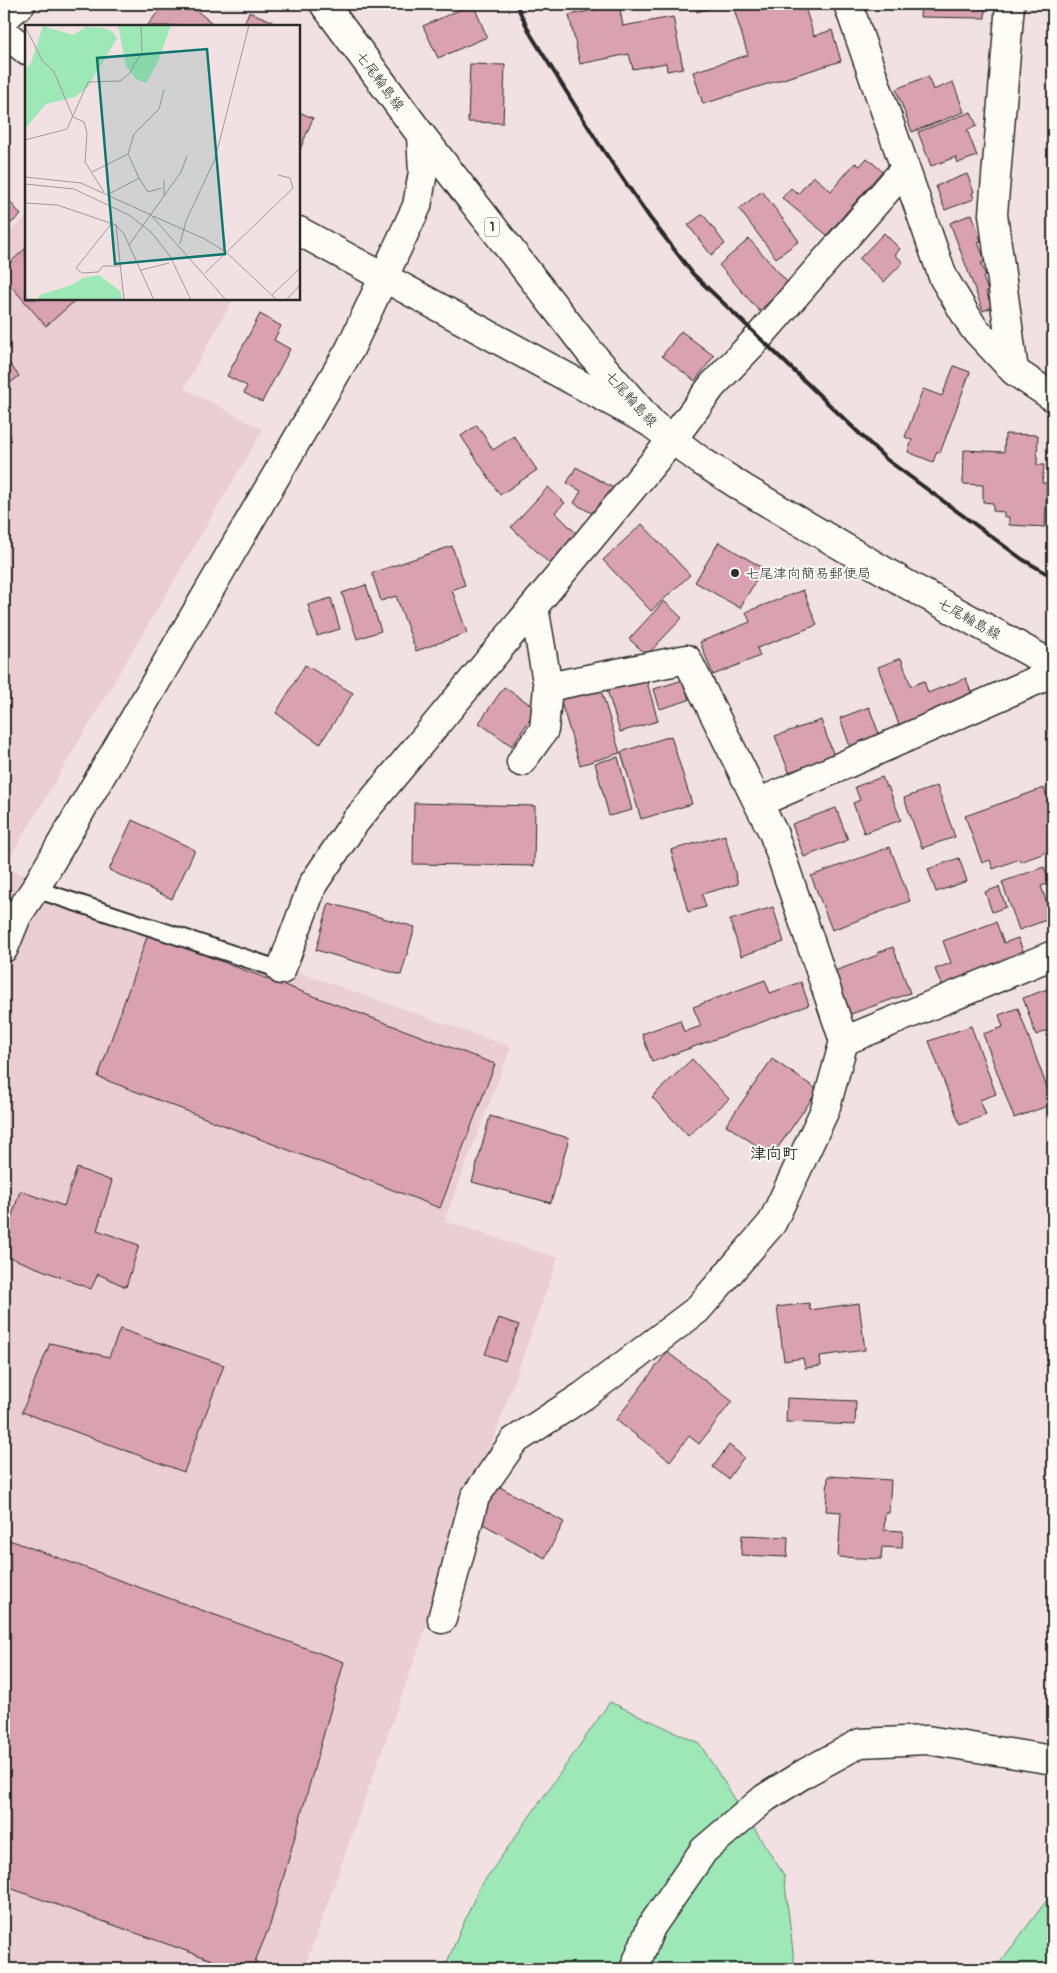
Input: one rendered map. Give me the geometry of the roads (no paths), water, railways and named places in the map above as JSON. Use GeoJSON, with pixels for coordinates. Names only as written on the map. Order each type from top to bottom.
{"type":"FeatureCollection","features":[{"type":"Feature","properties":{"kind":"street"},"geometry":{"type":"LineString","coordinates":[[4,18],[21,4]]}},
{"type":"Feature","properties":{"kind":"street","name":"七尾輪島線"},"geometry":{"type":"LineString","coordinates":[[324,4],[421,136],[589,351],[662,432],[701,461],[768,502],[908,585],[1053,665]]}},
{"type":"Feature","properties":{"kind":"street"},"geometry":{"type":"LineString","coordinates":[[848,4],[943,277],[972,327],[1014,371],[1053,396]]}},
{"type":"Feature","properties":{"kind":"street"},"geometry":{"type":"LineString","coordinates":[[1010,4],[993,214],[1014,371]]}},
{"type":"Feature","properties":{"kind":"street"},"geometry":{"type":"LineString","coordinates":[[4,33],[25,49]]}},
{"type":"Feature","properties":{"kind":"street"},"geometry":{"type":"LineString","coordinates":[[4,948],[10,914],[35,889],[350,348],[416,206],[423,172],[421,136]]}},
{"type":"Feature","properties":{"kind":"street"},"geometry":{"type":"LineString","coordinates":[[281,970],[313,884],[355,822],[534,606],[662,432],[712,386],[764,331],[905,169]]}},
{"type":"Feature","properties":{"kind":"street"},"geometry":{"type":"LineString","coordinates":[[300,232],[662,432]]}},
{"type":"Feature","properties":{"kind":"street"},"geometry":{"type":"LineString","coordinates":[[521,762],[544,730],[548,687],[534,606]]}},
{"type":"Feature","properties":{"kind":"street"},"geometry":{"type":"LineString","coordinates":[[442,1619],[475,1497],[514,1441],[583,1396],[697,1310],[772,1223],[825,1110],[844,1041],[772,832],[687,659],[548,687]]}},
{"type":"Feature","properties":{"kind":"street"},"geometry":{"type":"LineString","coordinates":[[758,803],[1053,673]]}},
{"type":"Feature","properties":{"kind":"street"},"geometry":{"type":"LineString","coordinates":[[844,1041],[1053,955]]}},
{"type":"Feature","properties":{"kind":"street"},"geometry":{"type":"LineString","coordinates":[[634,1969],[651,1927],[704,1850],[764,1798],[805,1772],[860,1743],[927,1740],[1053,1760]]}},
{"type":"Feature","properties":{"kind":"lane"},"geometry":{"type":"LineString","coordinates":[[35,889],[281,970]]}},
{"type":"Feature","properties":{"kind":"railway"},"geometry":{"type":"LineString","coordinates":[[516,4],[531,35],[599,144],[650,218],[693,274],[886,459],[1022,559],[1053,577]]}},
{"type":"Feature","properties":{"kind":"place","name":"七尾津向簡易郵便局"},"geometry":{"type":"Point","coordinates":[735,573]}},
{"type":"Feature","properties":{"kind":"district","name":"津向町"},"geometry":{"type":"Point","coordinates":[774,1154]}}]}
